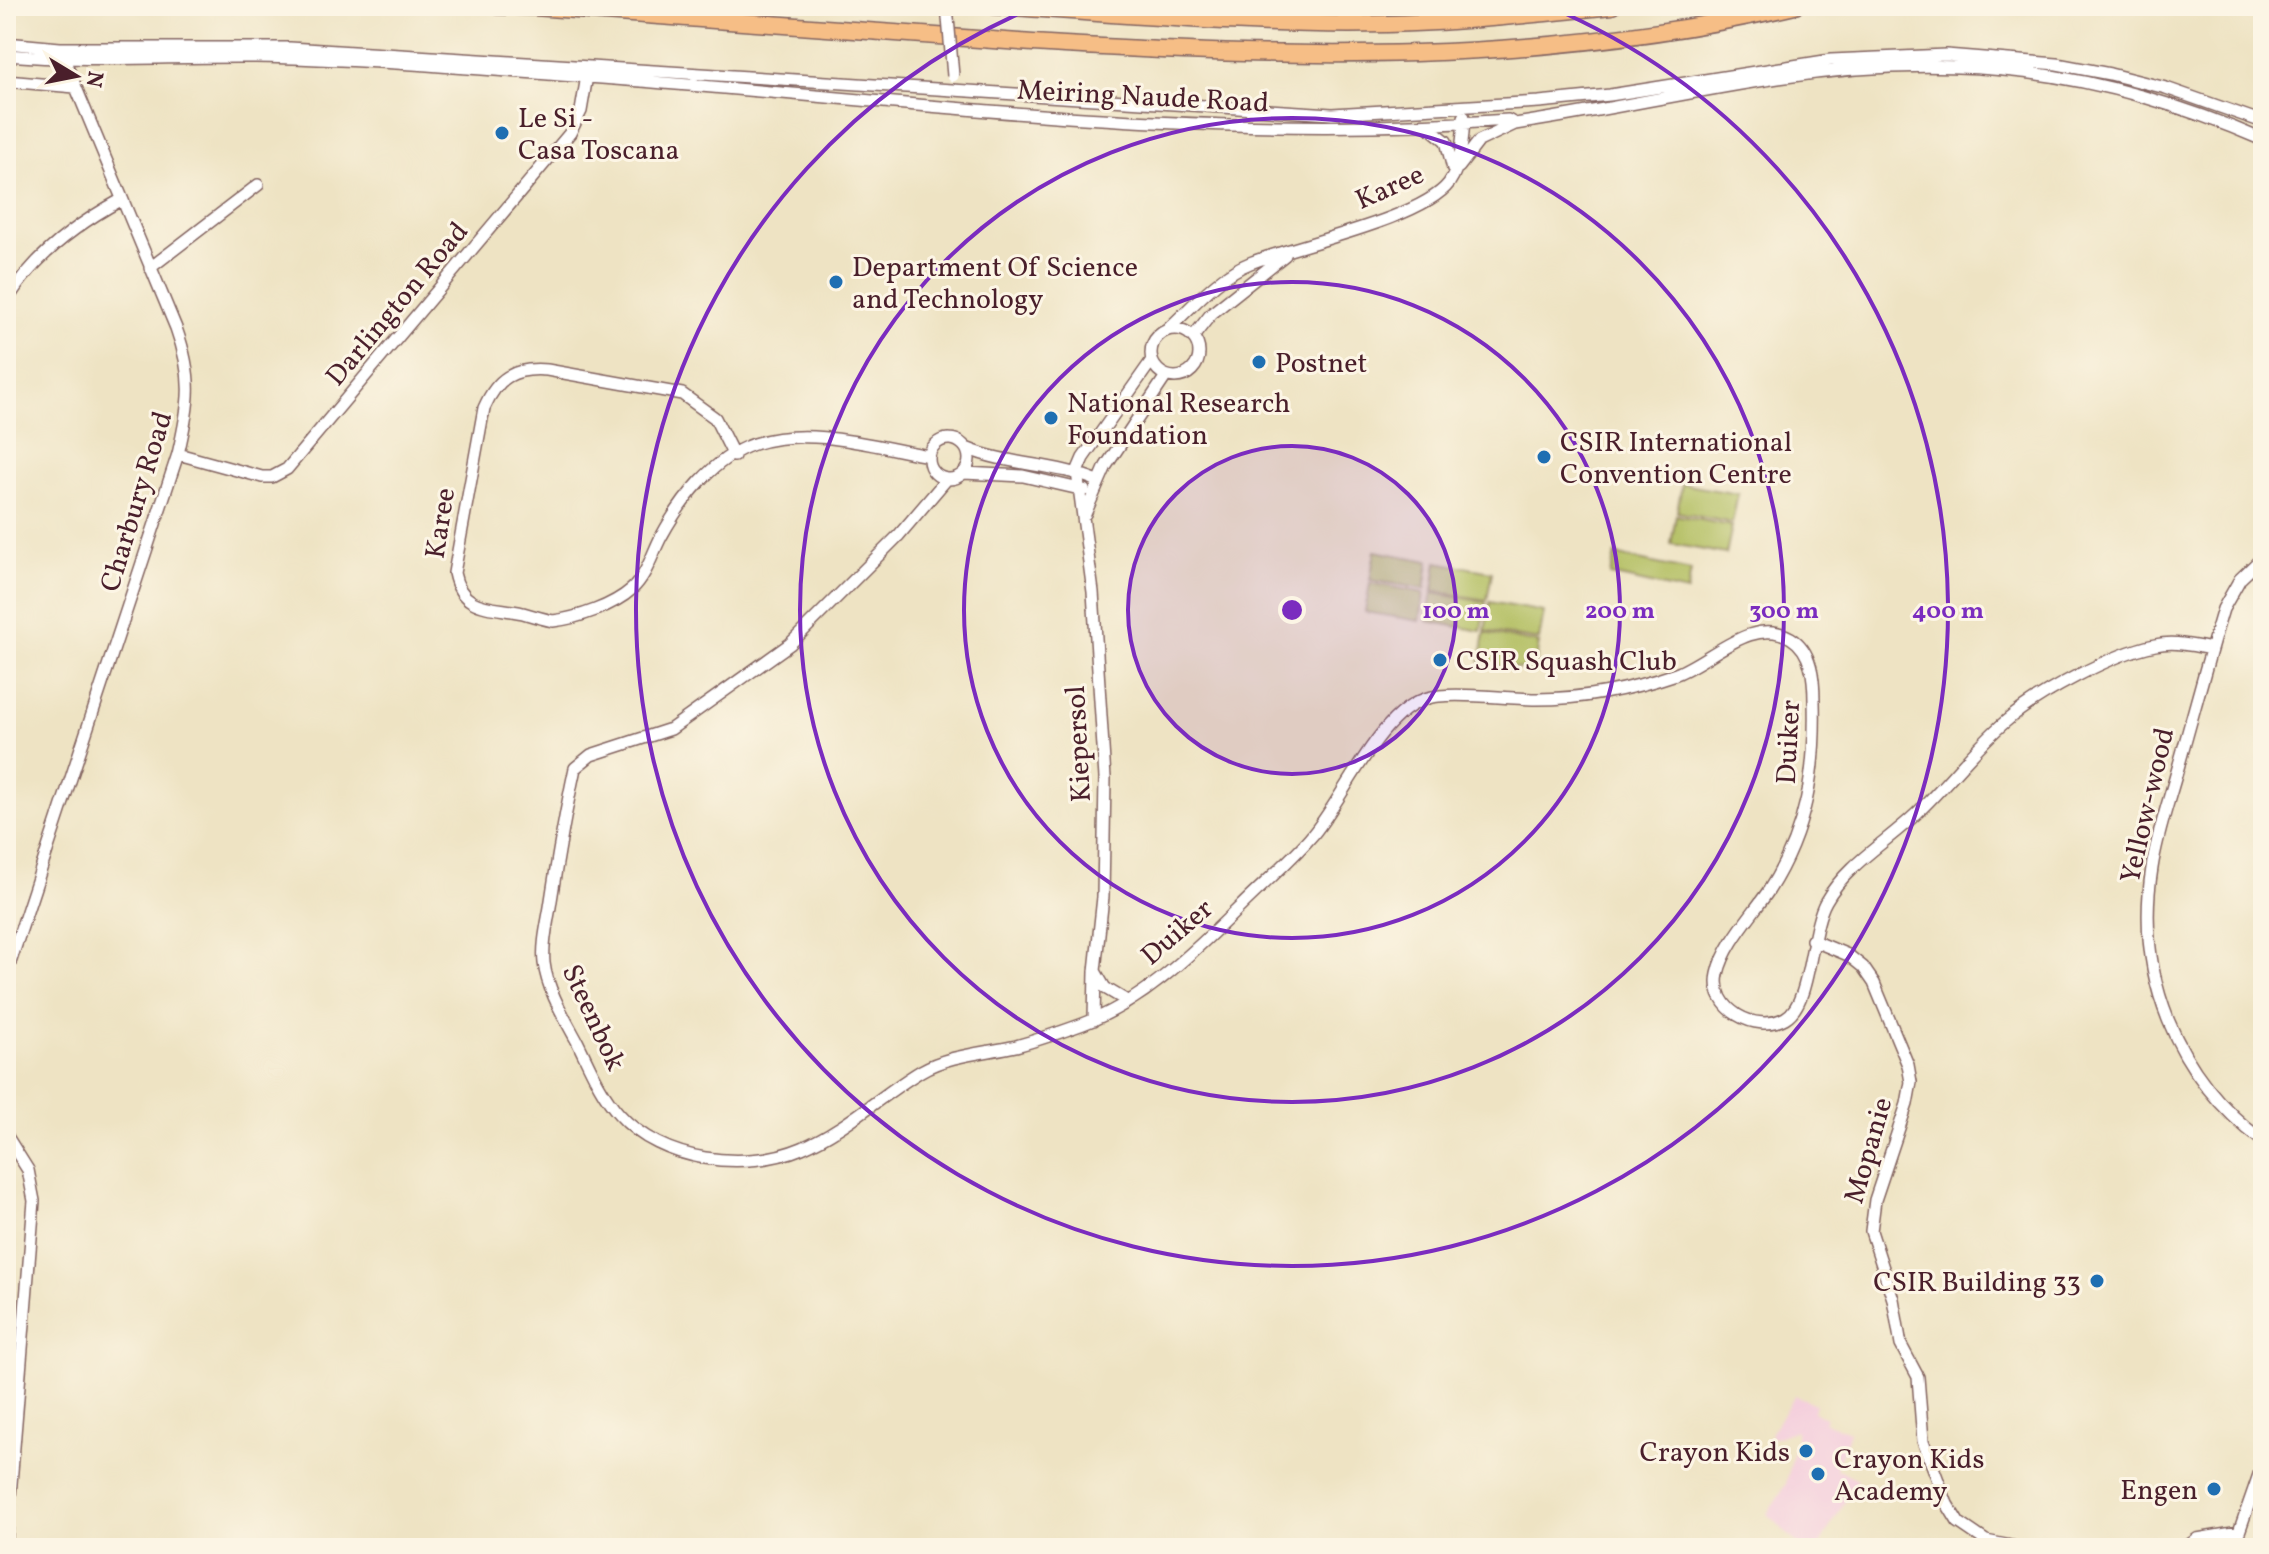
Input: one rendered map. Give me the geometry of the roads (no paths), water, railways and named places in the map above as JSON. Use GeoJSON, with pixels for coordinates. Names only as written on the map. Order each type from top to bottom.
{"type":"FeatureCollection","features":[{"type":"Feature","properties":{"kind":"highway"},"geometry":{"type":"LineString","coordinates":[[497,6],[531,7]]}},
{"type":"Feature","properties":{"kind":"highway"},"geometry":{"type":"LineString","coordinates":[[520,6],[1173,52],[1342,56],[1531,48],[1680,29],[1795,6]]}},
{"type":"Feature","properties":{"kind":"highway"},"geometry":{"type":"LineString","coordinates":[[994,6],[1348,24],[1513,17],[1612,6]]}},
{"type":"Feature","properties":{"kind":"street"},"geometry":{"type":"LineString","coordinates":[[947,6],[954,109]]}},
{"type":"Feature","properties":{"kind":"street","name":"Meiring Naude Road"},"geometry":{"type":"LineString","coordinates":[[6,43],[62,54]]}},
{"type":"Feature","properties":{"kind":"street","name":"Charbury Road"},"geometry":{"type":"LineString","coordinates":[[6,975],[178,454],[189,406],[188,363],[62,54]]}},
{"type":"Feature","properties":{"kind":"street","name":"Meiring Naude Road"},"geometry":{"type":"LineString","coordinates":[[6,55],[256,57],[953,90],[1332,114],[1464,109],[1610,95],[1831,60],[1946,55],[2057,64],[2110,74],[2166,88],[2263,122]]}},
{"type":"Feature","properties":{"kind":"street","name":"Meiring Naude Road"},"geometry":{"type":"LineString","coordinates":[[588,72],[954,109],[1312,127],[1508,120],[1515,124],[1614,110],[1776,78],[1861,68],[1941,66],[2046,73],[2107,84],[2176,104],[2263,140]]}},
{"type":"Feature","properties":{"kind":"street","name":"Darlington Road"},"geometry":{"type":"LineString","coordinates":[[178,454],[262,477],[272,477],[287,469],[570,133],[581,111],[588,72]]}},
{"type":"Feature","properties":{"kind":"street"},"geometry":{"type":"LineString","coordinates":[[6,81],[75,87]]}},
{"type":"Feature","properties":{"kind":"street","name":"Karee"},"geometry":{"type":"LineString","coordinates":[[1168,329],[1218,284],[1247,264],[1426,201],[1440,191],[1454,174],[1464,109]]}},
{"type":"Feature","properties":{"kind":"street"},"geometry":{"type":"LineString","coordinates":[[1454,174],[1479,141],[1515,124]]}},
{"type":"Feature","properties":{"kind":"street"},"geometry":{"type":"LineString","coordinates":[[1426,125],[1446,141],[1454,174]]}},
{"type":"Feature","properties":{"kind":"street"},"geometry":{"type":"LineString","coordinates":[[150,268],[258,185]]}},
{"type":"Feature","properties":{"kind":"street"},"geometry":{"type":"LineString","coordinates":[[6,302],[40,256],[121,200]]}},
{"type":"Feature","properties":{"kind":"street","name":"Karee"},"geometry":{"type":"LineString","coordinates":[[1193,337],[1230,297],[1288,252]]}},
{"type":"Feature","properties":{"kind":"street"},"geometry":{"type":"LineString","coordinates":[[1218,284],[1230,297]]}},
{"type":"Feature","properties":{"kind":"street"},"geometry":{"type":"LineString","coordinates":[[1085,515],[1077,488],[1077,472],[1083,458],[1152,360],[1152,344],[1168,329],[1182,329],[1193,337],[1199,357],[1195,367],[1182,376],[1166,376],[1152,360]]}},
{"type":"Feature","properties":{"kind":"street","name":"Karee"},"geometry":{"type":"LineString","coordinates":[[734,456],[715,418],[682,394],[530,368],[505,376],[492,389],[484,408],[454,573],[457,587],[472,604],[553,621],[602,606],[631,590],[690,492],[752,445],[799,437],[829,438],[929,456]]}},
{"type":"Feature","properties":{"kind":"street"},"geometry":{"type":"LineString","coordinates":[[1085,515],[1095,486],[1166,376]]}},
{"type":"Feature","properties":{"kind":"street"},"geometry":{"type":"LineString","coordinates":[[925,504],[933,472],[929,456],[935,444],[947,439],[1021,465],[1077,472],[1095,486]]}},
{"type":"Feature","properties":{"kind":"street"},"geometry":{"type":"LineString","coordinates":[[964,473],[969,461],[966,448]]}},
{"type":"Feature","properties":{"kind":"street"},"geometry":{"type":"LineString","coordinates":[[933,472],[946,480]]}},
{"type":"Feature","properties":{"kind":"street"},"geometry":{"type":"LineString","coordinates":[[925,504],[946,480],[964,473],[1023,476],[1077,488],[1095,486]]}},
{"type":"Feature","properties":{"kind":"street","name":"Steenbok"},"geometry":{"type":"LineString","coordinates":[[925,504],[810,626],[735,686],[671,729],[580,761],[574,775],[551,899],[543,956],[545,972],[607,1099],[621,1118],[653,1141],[681,1153],[741,1161],[805,1147],[931,1065],[1028,1043],[1094,1020]]}},
{"type":"Feature","properties":{"kind":"street","name":"Kiepersol"},"geometry":{"type":"LineString","coordinates":[[1085,515],[1105,778],[1103,897],[1095,971],[1094,1020]]}},
{"type":"Feature","properties":{"kind":"street","name":"Yellow-wood"},"geometry":{"type":"LineString","coordinates":[[2263,557],[2233,589],[2211,649],[2154,857],[2148,901],[2150,957],[2161,1003],[2190,1065],[2213,1097],[2263,1141]]}},
{"type":"Feature","properties":{"kind":"street","name":"Duiker"},"geometry":{"type":"LineString","coordinates":[[1094,1020],[1174,970],[1307,842],[1393,718],[1413,702],[1434,696],[1543,699],[1620,689],[1687,670],[1734,642],[1765,632],[1784,634],[1805,651],[1811,669],[1813,775],[1807,806],[1791,851],[1720,967],[1717,985],[1723,1002],[1738,1015],[1776,1022],[1789,1015],[1802,997],[1812,940],[1822,908],[1845,876],[1927,805],[1987,738],[2017,712],[2062,685],[2142,648],[2175,643],[2211,649]]}},
{"type":"Feature","properties":{"kind":"street","name":"Mopanie"},"geometry":{"type":"LineString","coordinates":[[1812,940],[1848,955],[1863,967],[1874,983],[1908,1065],[1911,1082],[1907,1104],[1875,1200],[1871,1231],[1893,1299],[1901,1345],[1918,1377],[1923,1441],[1947,1504],[1958,1522],[1986,1541],[2021,1548]]}},
{"type":"Feature","properties":{"kind":"street"},"geometry":{"type":"LineString","coordinates":[[1095,971],[1105,988],[1127,1001]]}},
{"type":"Feature","properties":{"kind":"street"},"geometry":{"type":"LineString","coordinates":[[6,1135],[28,1170],[34,1201],[6,1545]]}},
{"type":"Feature","properties":{"kind":"street"},"geometry":{"type":"LineString","coordinates":[[2185,1548],[2197,1539],[2239,1532],[2263,1463]]}},
{"type":"Feature","properties":{"kind":"place","name":"Le Si - Casa Toscana"},"geometry":{"type":"Point","coordinates":[502,133]}},
{"type":"Feature","properties":{"kind":"place","name":"Department Of Science and Technology"},"geometry":{"type":"Point","coordinates":[836,282]}},
{"type":"Feature","properties":{"kind":"place","name":"Postnet"},"geometry":{"type":"Point","coordinates":[1259,362]}},
{"type":"Feature","properties":{"kind":"place","name":"National Research Foundation"},"geometry":{"type":"Point","coordinates":[1051,418]}},
{"type":"Feature","properties":{"kind":"place","name":"CSIR International Convention Centre"},"geometry":{"type":"Point","coordinates":[1544,457]}},
{"type":"Feature","properties":{"kind":"place","name":"CSIR Squash Club"},"geometry":{"type":"Point","coordinates":[1440,660]}},
{"type":"Feature","properties":{"kind":"place","name":"CSIR Building 33"},"geometry":{"type":"Point","coordinates":[2097,1281]}},
{"type":"Feature","properties":{"kind":"place","name":"Crayon Kids"},"geometry":{"type":"Point","coordinates":[1806,1451]}},
{"type":"Feature","properties":{"kind":"place","name":"Crayon Kids Academy"},"geometry":{"type":"Point","coordinates":[1818,1474]}},
{"type":"Feature","properties":{"kind":"place","name":"Engen"},"geometry":{"type":"Point","coordinates":[2214,1489]}}]}
